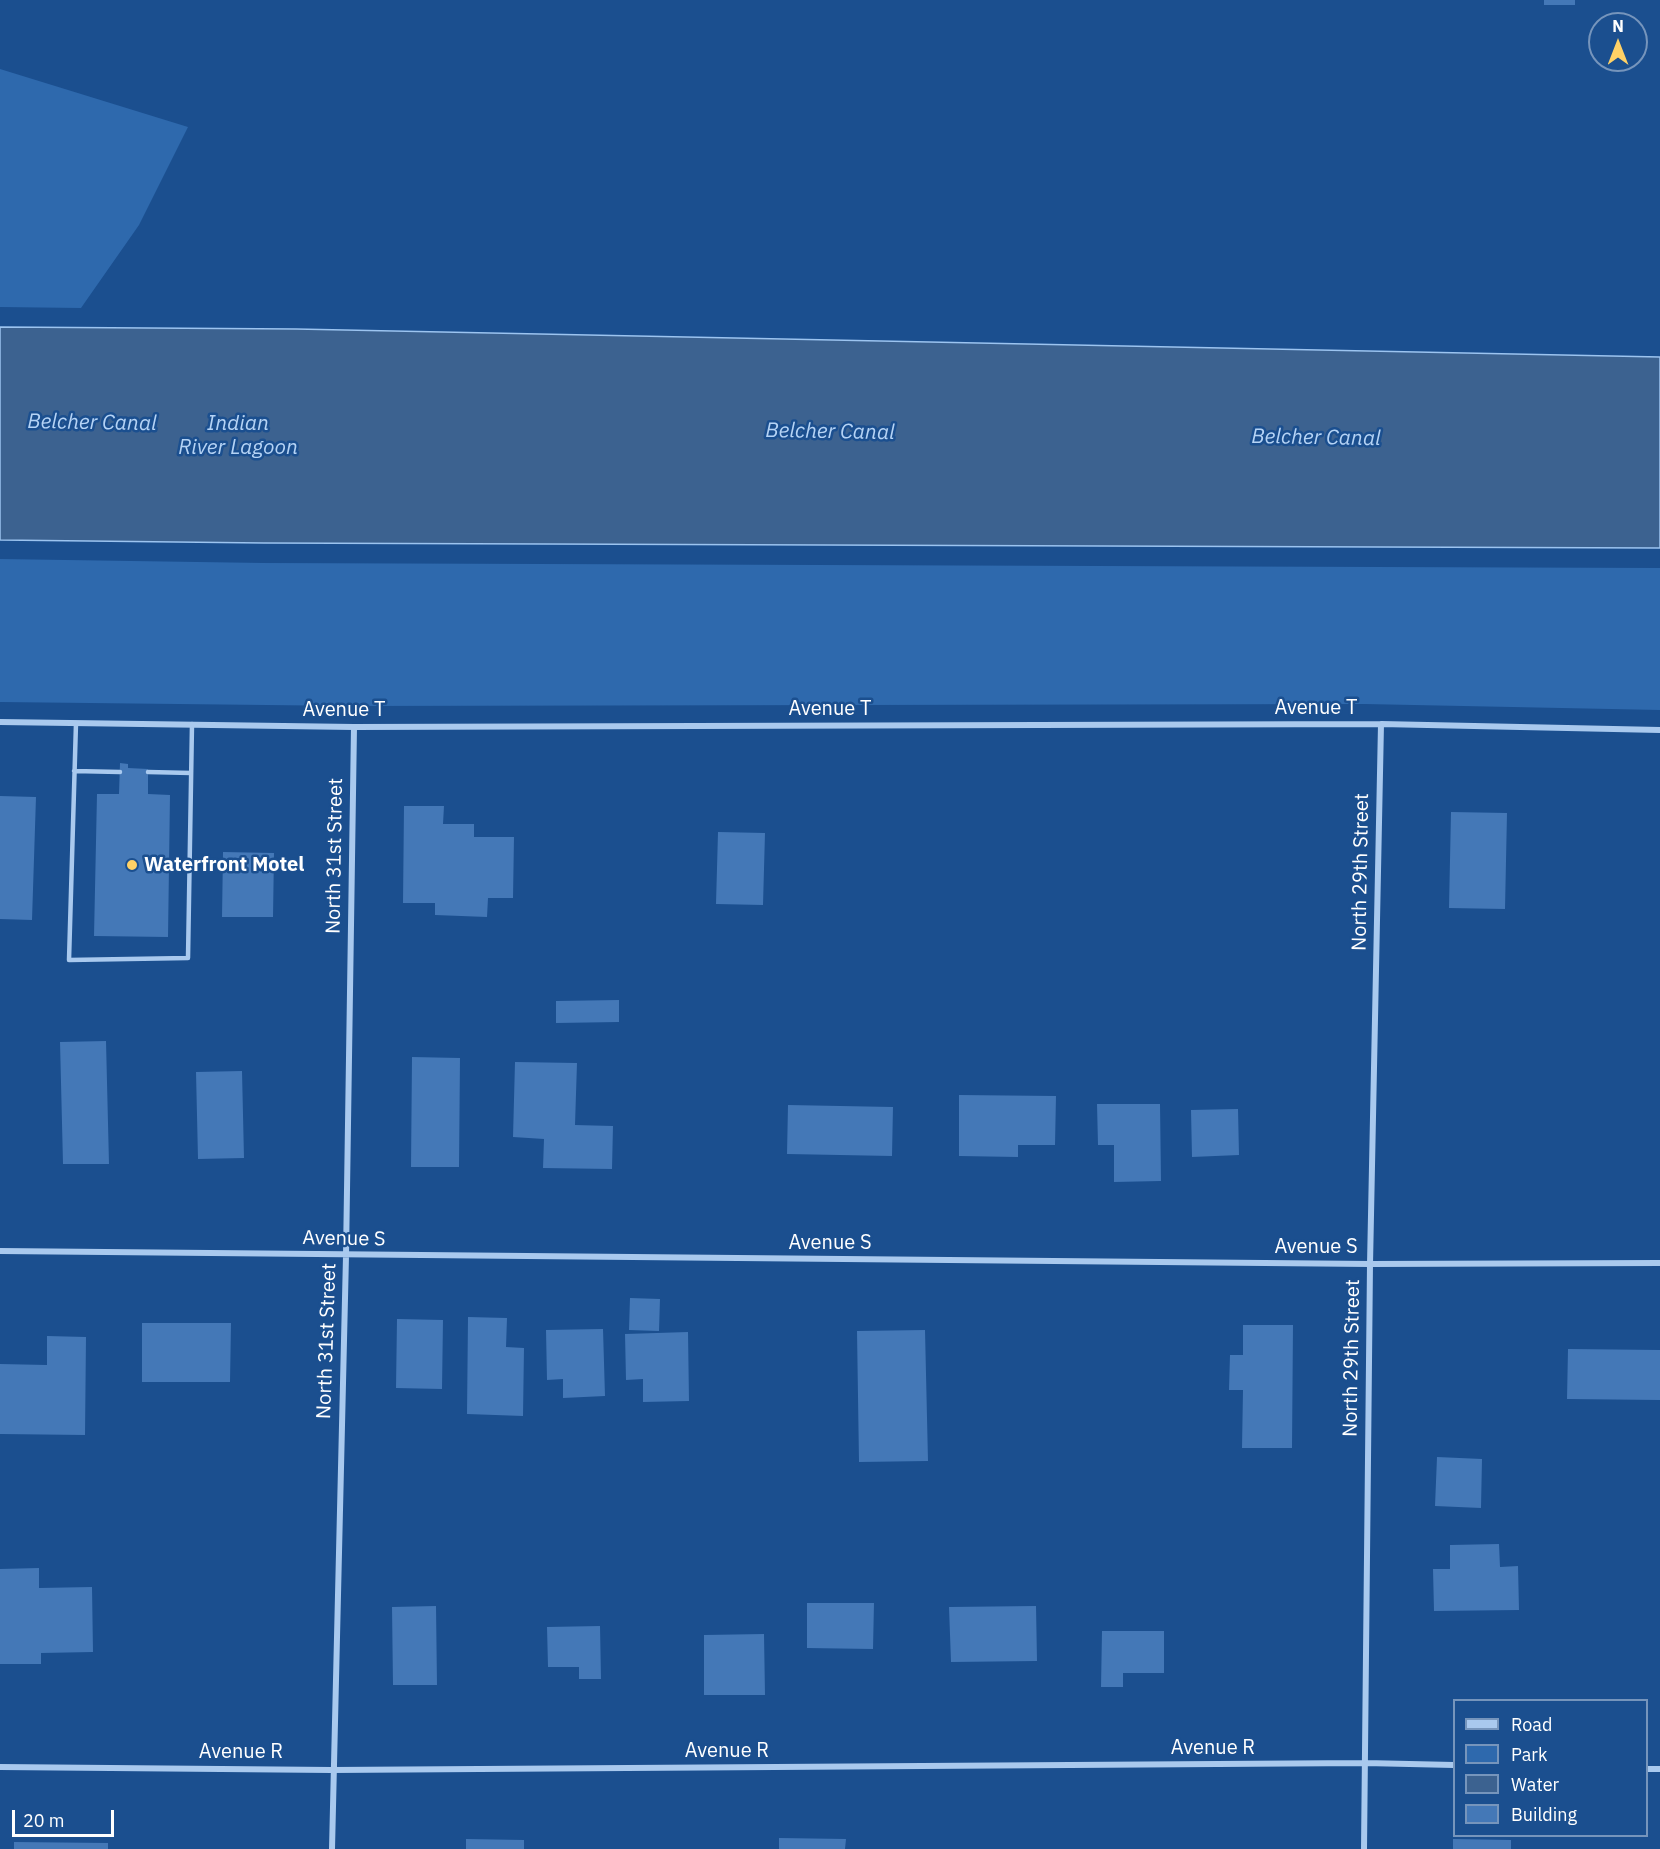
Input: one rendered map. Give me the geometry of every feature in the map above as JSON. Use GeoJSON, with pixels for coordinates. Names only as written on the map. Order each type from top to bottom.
{"type":"FeatureCollection","features":[{"type":"Feature","properties":{"kind":"street","name":"Avenue T"},"geometry":{"type":"LineString","coordinates":[[0,722],[354,727],[1381,724],[1660,730]]}},
{"type":"Feature","properties":{"kind":"street","name":"North 29th Street"},"geometry":{"type":"LineString","coordinates":[[1364,1849],[1370,1264],[1381,724]]}},
{"type":"Feature","properties":{"kind":"street","name":"North 31st Street"},"geometry":{"type":"LineString","coordinates":[[332,1849],[332,1770],[346,1256],[354,727]]}},
{"type":"Feature","properties":{"kind":"street","name":"Avenue S"},"geometry":{"type":"LineString","coordinates":[[0,1251],[1370,1264],[1660,1263]]}},
{"type":"Feature","properties":{"kind":"street","name":"Avenue R"},"geometry":{"type":"LineString","coordinates":[[0,1767],[332,1770],[1365,1763],[1453,1765]]}},
{"type":"Feature","properties":{"kind":"lane"},"geometry":{"type":"LineString","coordinates":[[76,723],[69,960],[188,958],[192,724]]}},
{"type":"Feature","properties":{"kind":"lane"},"geometry":{"type":"LineString","coordinates":[[74,771],[120,772]]}},
{"type":"Feature","properties":{"kind":"lane"},"geometry":{"type":"LineString","coordinates":[[148,772],[191,773]]}},
{"type":"Feature","properties":{"kind":"green space"},"geometry":{"type":"Polygon","coordinates":[[[0,69],[188,127],[139,225],[81,308],[0,307],[0,69]]]}},
{"type":"Feature","properties":{"kind":"green space"},"geometry":{"type":"Polygon","coordinates":[[[0,559],[264,563],[1660,568],[1660,710],[1364,704],[354,706],[0,702],[0,559]]]}},
{"type":"Feature","properties":{"kind":"water","name":"Indian River Lagoon"},"geometry":{"type":"Polygon","coordinates":[[[0,327],[296,329],[1660,357],[1660,548],[0,540],[0,327]]]}},
{"type":"Feature","properties":{"kind":"building"},"geometry":{"type":"Polygon","coordinates":[[[1544,0],[1575,0],[1575,5],[1544,5],[1544,0]]]}},
{"type":"Feature","properties":{"kind":"building","name":"Waterfront Motel"},"geometry":{"type":"Polygon","coordinates":[[[120,763],[128,764],[128,768],[148,769],[148,794],[170,795],[168,937],[94,936],[97,794],[119,794],[120,763]]]}},
{"type":"Feature","properties":{"kind":"building"},"geometry":{"type":"Polygon","coordinates":[[[0,796],[36,797],[32,920],[0,919],[0,796]]]}},
{"type":"Feature","properties":{"kind":"building"},"geometry":{"type":"Polygon","coordinates":[[[404,806],[444,806],[443,824],[474,824],[474,837],[514,837],[513,898],[488,898],[487,917],[435,915],[435,903],[403,903],[404,806]]]}},
{"type":"Feature","properties":{"kind":"building"},"geometry":{"type":"Polygon","coordinates":[[[1451,812],[1507,813],[1505,909],[1449,908],[1451,812]]]}},
{"type":"Feature","properties":{"kind":"building"},"geometry":{"type":"Polygon","coordinates":[[[718,832],[765,833],[763,905],[716,904],[718,832]]]}},
{"type":"Feature","properties":{"kind":"building"},"geometry":{"type":"Polygon","coordinates":[[[223,852],[274,853],[273,917],[222,917],[223,852]]]}},
{"type":"Feature","properties":{"kind":"building"},"geometry":{"type":"Polygon","coordinates":[[[619,1000],[619,1022],[556,1023],[556,1001],[619,1000]]]}},
{"type":"Feature","properties":{"kind":"building"},"geometry":{"type":"Polygon","coordinates":[[[106,1041],[109,1164],[63,1164],[60,1042],[106,1041]]]}},
{"type":"Feature","properties":{"kind":"building"},"geometry":{"type":"Polygon","coordinates":[[[412,1057],[460,1058],[459,1167],[411,1167],[412,1057]]]}},
{"type":"Feature","properties":{"kind":"building"},"geometry":{"type":"Polygon","coordinates":[[[515,1062],[577,1063],[575,1125],[613,1126],[612,1169],[543,1168],[544,1139],[513,1137],[515,1062]]]}},
{"type":"Feature","properties":{"kind":"building"},"geometry":{"type":"Polygon","coordinates":[[[242,1071],[244,1158],[198,1159],[196,1072],[242,1071]]]}},
{"type":"Feature","properties":{"kind":"building"},"geometry":{"type":"Polygon","coordinates":[[[959,1095],[1056,1096],[1055,1145],[1018,1145],[1018,1157],[959,1156],[959,1095]]]}},
{"type":"Feature","properties":{"kind":"building"},"geometry":{"type":"Polygon","coordinates":[[[1097,1104],[1160,1104],[1161,1181],[1114,1182],[1114,1145],[1098,1145],[1097,1104]]]}},
{"type":"Feature","properties":{"kind":"building"},"geometry":{"type":"Polygon","coordinates":[[[788,1105],[893,1107],[892,1156],[787,1154],[788,1105]]]}},
{"type":"Feature","properties":{"kind":"building"},"geometry":{"type":"Polygon","coordinates":[[[1238,1109],[1239,1155],[1192,1157],[1191,1110],[1238,1109]]]}},
{"type":"Feature","properties":{"kind":"building"},"geometry":{"type":"Polygon","coordinates":[[[630,1298],[660,1299],[659,1331],[629,1330],[630,1298]]]}},
{"type":"Feature","properties":{"kind":"building"},"geometry":{"type":"Polygon","coordinates":[[[468,1317],[507,1318],[506,1347],[524,1348],[523,1416],[467,1414],[468,1317]]]}},
{"type":"Feature","properties":{"kind":"building"},"geometry":{"type":"Polygon","coordinates":[[[397,1319],[443,1320],[442,1389],[396,1388],[397,1319]]]}},
{"type":"Feature","properties":{"kind":"building"},"geometry":{"type":"Polygon","coordinates":[[[142,1323],[231,1323],[230,1382],[142,1382],[142,1323]]]}},
{"type":"Feature","properties":{"kind":"building"},"geometry":{"type":"Polygon","coordinates":[[[1243,1325],[1293,1325],[1292,1448],[1242,1448],[1243,1390],[1229,1390],[1230,1355],[1243,1355],[1243,1325]]]}},
{"type":"Feature","properties":{"kind":"building"},"geometry":{"type":"Polygon","coordinates":[[[603,1329],[605,1396],[563,1398],[563,1379],[547,1380],[546,1330],[603,1329]]]}},
{"type":"Feature","properties":{"kind":"building"},"geometry":{"type":"Polygon","coordinates":[[[925,1330],[928,1461],[859,1462],[857,1331],[925,1330]]]}},
{"type":"Feature","properties":{"kind":"building"},"geometry":{"type":"Polygon","coordinates":[[[688,1332],[689,1401],[643,1402],[643,1379],[626,1380],[625,1334],[688,1332]]]}},
{"type":"Feature","properties":{"kind":"building"},"geometry":{"type":"Polygon","coordinates":[[[47,1336],[86,1337],[85,1435],[0,1434],[0,1364],[47,1365],[47,1336]]]}},
{"type":"Feature","properties":{"kind":"building"},"geometry":{"type":"Polygon","coordinates":[[[1568,1349],[1660,1350],[1660,1400],[1567,1399],[1568,1349]]]}},
{"type":"Feature","properties":{"kind":"building"},"geometry":{"type":"Polygon","coordinates":[[[1437,1457],[1482,1459],[1481,1508],[1435,1506],[1437,1457]]]}},
{"type":"Feature","properties":{"kind":"building"},"geometry":{"type":"Polygon","coordinates":[[[1499,1544],[1500,1567],[1518,1566],[1519,1610],[1434,1611],[1433,1569],[1450,1569],[1450,1545],[1499,1544]]]}},
{"type":"Feature","properties":{"kind":"building"},"geometry":{"type":"Polygon","coordinates":[[[39,1568],[39,1588],[92,1587],[93,1652],[41,1653],[41,1664],[0,1664],[0,1569],[39,1568]]]}},
{"type":"Feature","properties":{"kind":"building"},"geometry":{"type":"Polygon","coordinates":[[[807,1603],[874,1603],[873,1649],[807,1648],[807,1603]]]}},
{"type":"Feature","properties":{"kind":"building"},"geometry":{"type":"Polygon","coordinates":[[[436,1606],[437,1685],[393,1685],[392,1607],[436,1606]]]}},
{"type":"Feature","properties":{"kind":"building"},"geometry":{"type":"Polygon","coordinates":[[[1036,1606],[1037,1661],[951,1662],[949,1607],[1036,1606]]]}},
{"type":"Feature","properties":{"kind":"building"},"geometry":{"type":"Polygon","coordinates":[[[600,1626],[601,1679],[579,1679],[579,1667],[548,1667],[547,1627],[600,1626]]]}},
{"type":"Feature","properties":{"kind":"building"},"geometry":{"type":"Polygon","coordinates":[[[1102,1631],[1164,1631],[1164,1673],[1123,1673],[1123,1687],[1101,1687],[1102,1631]]]}},
{"type":"Feature","properties":{"kind":"building"},"geometry":{"type":"Polygon","coordinates":[[[764,1634],[765,1695],[704,1695],[704,1635],[764,1634]]]}},
{"type":"Feature","properties":{"kind":"building"},"geometry":{"type":"Polygon","coordinates":[[[779,1838],[846,1839],[845,1849],[779,1849],[779,1838]]]}},
{"type":"Feature","properties":{"kind":"building"},"geometry":{"type":"Polygon","coordinates":[[[466,1839],[524,1840],[524,1849],[466,1849],[466,1839]]]}},
{"type":"Feature","properties":{"kind":"building"},"geometry":{"type":"Polygon","coordinates":[[[1453,1839],[1511,1840],[1511,1849],[1453,1849],[1453,1839]]]}},
{"type":"Feature","properties":{"kind":"building"},"geometry":{"type":"Polygon","coordinates":[[[14,1842],[108,1843],[108,1849],[14,1849],[14,1842]]]}},
{"type":"Feature","properties":{"kind":"place","name":"Waterfront Motel"},"geometry":{"type":"Point","coordinates":[132,865]}},
{"type":"Feature","properties":{"kind":"water label","name":"Belcher Canal"},"geometry":{"type":"Point","coordinates":[92,423]}},
{"type":"Feature","properties":{"kind":"water label","name":"Belcher Canal"},"geometry":{"type":"Point","coordinates":[830,432]}},
{"type":"Feature","properties":{"kind":"water label","name":"Belcher Canal"},"geometry":{"type":"Point","coordinates":[1316,438]}}]}
